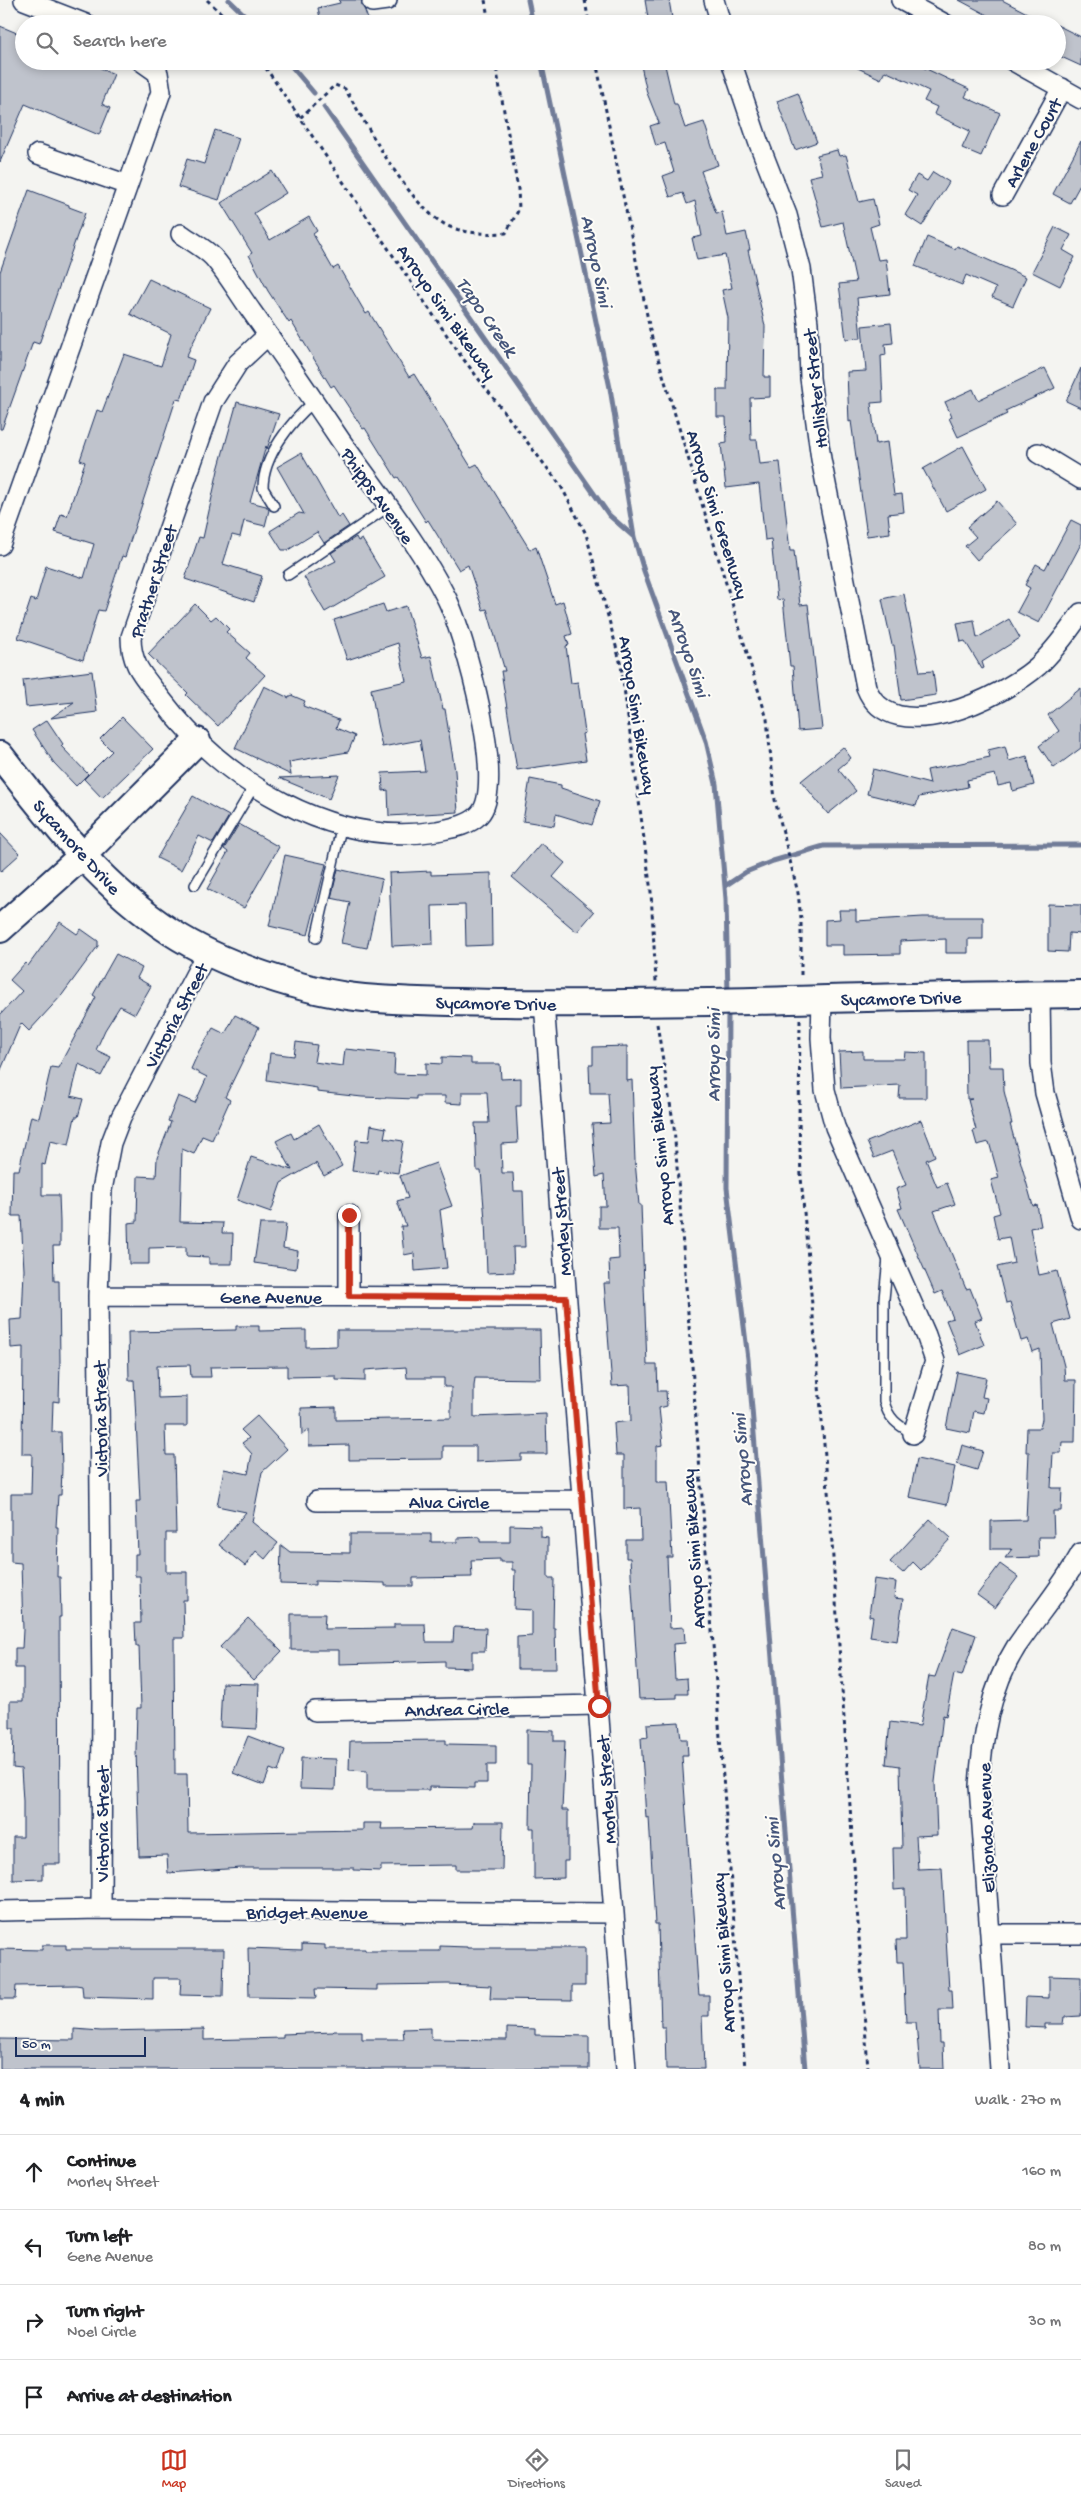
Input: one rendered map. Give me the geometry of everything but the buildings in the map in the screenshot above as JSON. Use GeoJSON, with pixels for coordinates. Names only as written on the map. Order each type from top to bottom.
{"type":"FeatureCollection","features":[{"type":"Feature","properties":{"kind":"main road"},"geometry":{"type":"LineString","coordinates":[[0,929],[82,856],[197,741]]}},
{"type":"Feature","properties":{"kind":"main road","name":"Sycamore Drive"},"geometry":{"type":"LineString","coordinates":[[0,755],[82,856],[129,902],[172,932],[207,952],[293,984],[361,998],[544,1003],[666,1003],[1081,994]]}},
{"type":"Feature","properties":{"kind":"street"},"geometry":{"type":"LineString","coordinates":[[24,0],[63,15]]}},
{"type":"Feature","properties":{"kind":"street"},"geometry":{"type":"LineString","coordinates":[[714,0],[718,15]]}},
{"type":"Feature","properties":{"kind":"street"},"geometry":{"type":"LineString","coordinates":[[901,0],[928,15]]}},
{"type":"Feature","properties":{"kind":"street"},"geometry":{"type":"LineString","coordinates":[[0,545],[4,522],[161,92],[158,73],[154,70]]}},
{"type":"Feature","properties":{"kind":"street","name":"Hollister Street"},"geometry":{"type":"LineString","coordinates":[[734,70],[758,141],[787,216],[801,269],[808,323],[810,378],[821,459],[866,687],[871,699],[879,708],[890,714],[912,717],[935,715],[972,705],[1006,689],[1037,666],[1064,639],[1081,613]]}},
{"type":"Feature","properties":{"kind":"street"},"geometry":{"type":"LineString","coordinates":[[1029,70],[1081,99]]}},
{"type":"Feature","properties":{"kind":"street","name":"Arlene Court"},"geometry":{"type":"LineString","coordinates":[[1003,196],[1062,88]]}},
{"type":"Feature","properties":{"kind":"street"},"geometry":{"type":"LineString","coordinates":[[38,154],[128,185]]}},
{"type":"Feature","properties":{"kind":"street","name":"Phipps Avenue"},"geometry":{"type":"LineString","coordinates":[[181,234],[212,256],[424,559],[448,600],[465,645],[486,744],[488,799]]}},
{"type":"Feature","properties":{"kind":"street","name":"Prather Street"},"geometry":{"type":"LineString","coordinates":[[268,335],[238,363],[214,402],[131,637],[131,654],[136,666],[174,717],[197,741],[234,773],[272,798],[312,816],[366,830],[414,835],[456,828],[479,815],[488,799]]}},
{"type":"Feature","properties":{"kind":"street"},"geometry":{"type":"LineString","coordinates":[[1038,453],[1081,479]]}},
{"type":"Feature","properties":{"kind":"street","name":"Victoria Street"},"geometry":{"type":"LineString","coordinates":[[101,1909],[102,1695],[98,1296],[102,1190],[110,1143],[121,1117],[207,952]]}},
{"type":"Feature","properties":{"kind":"street"},"geometry":{"type":"LineString","coordinates":[[1040,995],[1041,1064],[1045,1093],[1080,1211]]}},
{"type":"Feature","properties":{"kind":"street"},"geometry":{"type":"LineString","coordinates":[[822,999],[821,1038],[825,1090],[830,1111],[926,1335],[934,1361],[913,1434]]}},
{"type":"Feature","properties":{"kind":"street","name":"Morley Street"},"geometry":{"type":"LineString","coordinates":[[544,1003],[626,2069]]}},
{"type":"Feature","properties":{"kind":"street"},"geometry":{"type":"LineString","coordinates":[[349,1215],[349,1296]]}},
{"type":"Feature","properties":{"kind":"street","name":"Gene Avenue"},"geometry":{"type":"LineString","coordinates":[[98,1296],[566,1298]]}},
{"type":"Feature","properties":{"kind":"street","name":"Alva Circle"},"geometry":{"type":"LineString","coordinates":[[317,1501],[582,1500]]}},
{"type":"Feature","properties":{"kind":"street","name":"Elizondo Avenue"},"geometry":{"type":"LineString","coordinates":[[1000,2069],[980,1786],[982,1753],[988,1718],[999,1682],[1015,1649],[1081,1553]]}},
{"type":"Feature","properties":{"kind":"street","name":"Andrea Circle"},"geometry":{"type":"LineString","coordinates":[[315,1710],[599,1706]]}},
{"type":"Feature","properties":{"kind":"street","name":"Bridget Avenue"},"geometry":{"type":"LineString","coordinates":[[0,1911],[101,1909],[614,1913]]}},
{"type":"Feature","properties":{"kind":"street"},"geometry":{"type":"LineString","coordinates":[[990,1934],[1081,1934]]}},
{"type":"Feature","properties":{"kind":"lane"},"geometry":{"type":"LineString","coordinates":[[274,506],[263,488],[266,471],[285,431],[296,417],[314,402]]}},
{"type":"Feature","properties":{"kind":"lane"},"geometry":{"type":"LineString","coordinates":[[288,575],[388,507]]}},
{"type":"Feature","properties":{"kind":"lane"},"geometry":{"type":"LineString","coordinates":[[195,885],[254,786]]}},
{"type":"Feature","properties":{"kind":"lane"},"geometry":{"type":"LineString","coordinates":[[316,938],[342,824]]}},
{"type":"Feature","properties":{"kind":"lane"},"geometry":{"type":"LineString","coordinates":[[888,1249],[884,1299],[884,1402],[886,1413],[895,1424],[913,1434]]}},
{"type":"Feature","properties":{"kind":"path"},"geometry":{"type":"LineString","coordinates":[[207,0],[223,15]]}},
{"type":"Feature","properties":{"kind":"path"},"geometry":{"type":"LineString","coordinates":[[485,0],[488,15]]}},
{"type":"Feature","properties":{"kind":"path"},"geometry":{"type":"LineString","coordinates":[[584,0],[587,15]]}},
{"type":"Feature","properties":{"kind":"path","name":"Arroyo Simi Bikeway"},"geometry":{"type":"LineString","coordinates":[[267,70],[460,356],[561,486],[586,534],[620,665],[651,892],[656,977]]}},
{"type":"Feature","properties":{"kind":"path"},"geometry":{"type":"LineString","coordinates":[[300,118],[335,86],[345,89],[420,205],[449,226],[480,235],[506,233],[519,210],[518,188],[497,70]]}},
{"type":"Feature","properties":{"kind":"path","name":"Arroyo Simi Greenway"},"geometry":{"type":"LineString","coordinates":[[598,70],[651,335],[767,719],[775,800],[801,919],[801,975]]}},
{"type":"Feature","properties":{"kind":"path"},"geometry":{"type":"LineString","coordinates":[[800,1026],[799,1123],[802,1177],[831,1524],[868,2069]]}},
{"type":"Feature","properties":{"kind":"path","name":"Arroyo Simi Bikeway"},"geometry":{"type":"LineString","coordinates":[[657,1029],[674,1127],[745,2069]]}},
{"type":"Feature","properties":{"kind":"waterway","name":"Tapo Creek"},"geometry":{"type":"LineString","coordinates":[[229,0],[245,15]]}},
{"type":"Feature","properties":{"kind":"waterway","name":"Arroyo Simi"},"geometry":{"type":"LineString","coordinates":[[528,0],[531,15]]}},
{"type":"Feature","properties":{"kind":"waterway","name":"Tapo Creek"},"geometry":{"type":"LineString","coordinates":[[295,70],[314,93]]}},
{"type":"Feature","properties":{"kind":"waterway","name":"Arroyo Simi"},"geometry":{"type":"LineString","coordinates":[[543,70],[610,388],[634,537],[644,571],[706,741],[716,784],[726,899],[728,995]]}},
{"type":"Feature","properties":{"kind":"waterway","name":"Tapo Creek"},"geometry":{"type":"LineString","coordinates":[[324,107],[609,515],[634,537]]}},
{"type":"Feature","properties":{"kind":"waterway"},"geometry":{"type":"LineString","coordinates":[[725,886],[746,872],[773,861],[824,846],[1081,845]]}},
{"type":"Feature","properties":{"kind":"waterway","name":"Arroyo Simi"},"geometry":{"type":"LineString","coordinates":[[728,1009],[727,1188],[748,1359],[805,2069]]}},
{"type":"Feature","properties":{"kind":"route"},"geometry":{"type":"LineString","coordinates":[[349,1215],[349,1296],[566,1298],[599,1706]]}}]}
